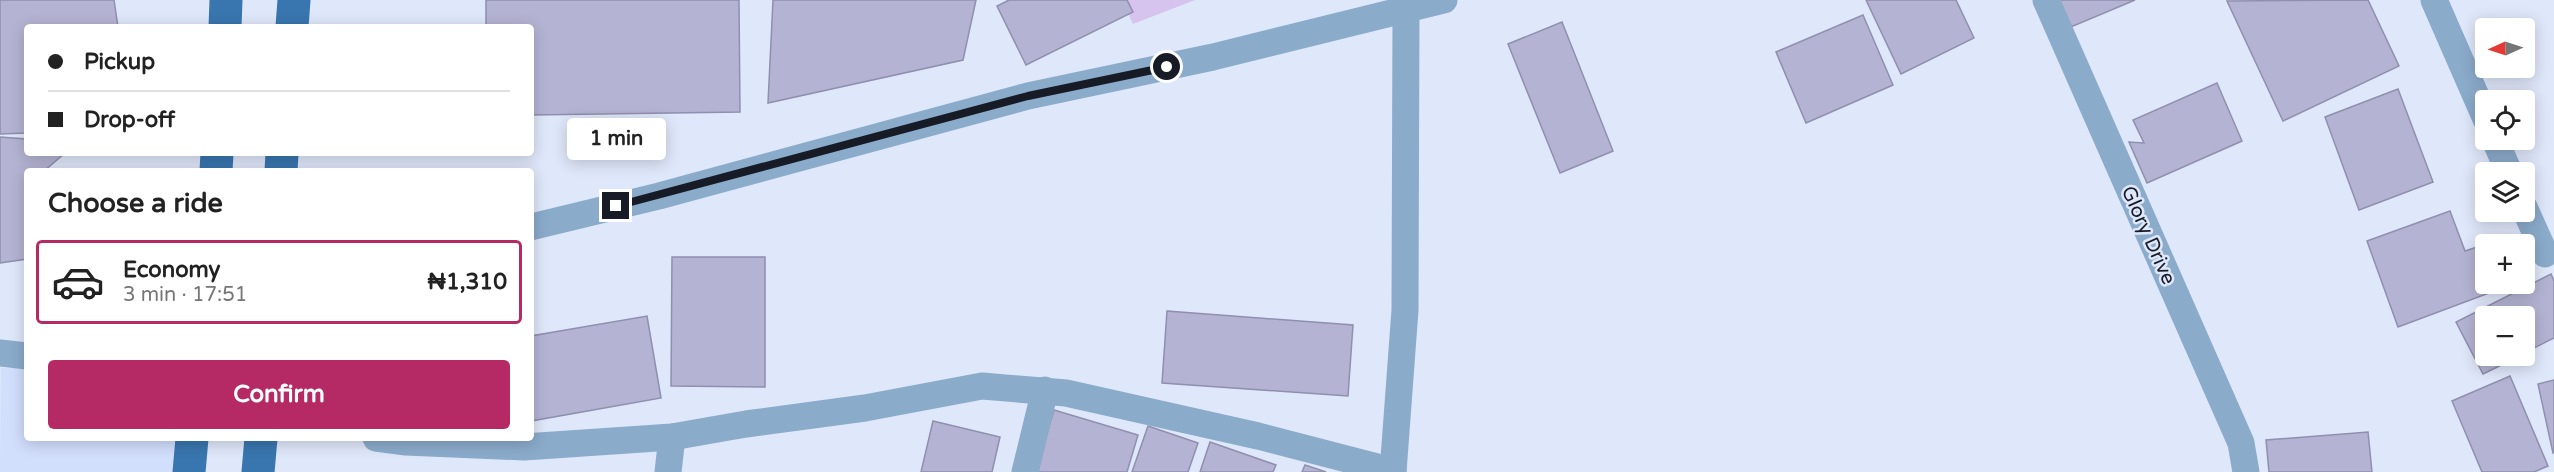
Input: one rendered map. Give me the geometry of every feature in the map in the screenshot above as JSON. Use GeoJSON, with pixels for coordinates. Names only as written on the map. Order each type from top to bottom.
{"type":"FeatureCollection","features":[{"type":"Feature","properties":{"kind":"main road"},"geometry":{"type":"LineString","coordinates":[[225,24],[226,0]]}},
{"type":"Feature","properties":{"kind":"main road"},"geometry":{"type":"LineString","coordinates":[[292,24],[294,0]]}},
{"type":"Feature","properties":{"kind":"main road"},"geometry":{"type":"LineString","coordinates":[[189,472],[192,441]]}},
{"type":"Feature","properties":{"kind":"main road"},"geometry":{"type":"LineString","coordinates":[[258,472],[261,441]]}},
{"type":"Feature","properties":{"kind":"street"},"geometry":{"type":"LineString","coordinates":[[534,226],[658,196],[1028,96],[1213,57],[1444,0]]}},
{"type":"Feature","properties":{"kind":"street","name":"Glory Drive"},"geometry":{"type":"LineString","coordinates":[[2046,0],[2241,443],[2246,472]]}},
{"type":"Feature","properties":{"kind":"street"},"geometry":{"type":"LineString","coordinates":[[2434,0],[2475,94]]}},
{"type":"Feature","properties":{"kind":"street"},"geometry":{"type":"LineString","coordinates":[[398,441],[524,447],[672,437],[865,408],[982,386],[1045,390],[1258,436],[1393,472],[1406,310],[1406,10]]}},
{"type":"Feature","properties":{"kind":"street"},"geometry":{"type":"LineString","coordinates":[[2531,222],[2545,254]]}},
{"type":"Feature","properties":{"kind":"street"},"geometry":{"type":"LineString","coordinates":[[0,353],[24,356]]}},
{"type":"Feature","properties":{"kind":"street"},"geometry":{"type":"LineString","coordinates":[[1025,472],[1045,390]]}},
{"type":"Feature","properties":{"kind":"street"},"geometry":{"type":"LineString","coordinates":[[668,472],[672,437]]}},
{"type":"Feature","properties":{"kind":"shaded area"},"geometry":{"type":"Polygon","coordinates":[[[1122,0],[1195,0],[1133,24],[1122,0]]]}},
{"type":"Feature","properties":{"kind":"shaded area"},"geometry":{"type":"Polygon","coordinates":[[[1,368],[24,368],[24,441],[175,441],[172,472],[0,472],[1,368]]]}},
{"type":"Feature","properties":{"kind":"building"},"geometry":{"type":"Polygon","coordinates":[[[0,0],[114,0],[118,24],[24,24],[24,133],[0,134],[0,0]]]}},
{"type":"Feature","properties":{"kind":"building"},"geometry":{"type":"Polygon","coordinates":[[[486,0],[739,0],[740,112],[534,115],[534,24],[486,24],[486,0]]]}},
{"type":"Feature","properties":{"kind":"building"},"geometry":{"type":"Polygon","coordinates":[[[773,0],[976,0],[963,60],[768,103],[773,0]]]}},
{"type":"Feature","properties":{"kind":"building"},"geometry":{"type":"Polygon","coordinates":[[[1009,0],[1127,0],[1133,12],[1026,65],[997,6],[1009,0]]]}},
{"type":"Feature","properties":{"kind":"building"},"geometry":{"type":"Polygon","coordinates":[[[1866,0],[1956,0],[1974,38],[1901,74],[1866,0]]]}},
{"type":"Feature","properties":{"kind":"building"},"geometry":{"type":"Polygon","coordinates":[[[2054,0],[2135,0],[2066,29],[2054,0]]]}},
{"type":"Feature","properties":{"kind":"building"},"geometry":{"type":"Polygon","coordinates":[[[2368,0],[2399,66],[2283,121],[2227,1],[2368,0]]]}},
{"type":"Feature","properties":{"kind":"building"},"geometry":{"type":"Polygon","coordinates":[[[1863,15],[1893,85],[1806,123],[1776,52],[1863,15]]]}},
{"type":"Feature","properties":{"kind":"building"},"geometry":{"type":"Polygon","coordinates":[[[1562,22],[1613,151],[1560,173],[1508,44],[1562,22]]]}},
{"type":"Feature","properties":{"kind":"building"},"geometry":{"type":"Polygon","coordinates":[[[2217,83],[2242,141],[2147,183],[2129,142],[2144,143],[2133,120],[2217,83]]]}},
{"type":"Feature","properties":{"kind":"building"},"geometry":{"type":"Polygon","coordinates":[[[2398,89],[2433,182],[2359,210],[2325,117],[2398,89]]]}},
{"type":"Feature","properties":{"kind":"building"},"geometry":{"type":"Polygon","coordinates":[[[0,137],[24,139],[24,156],[62,156],[48,168],[24,168],[24,259],[0,263],[0,137]]]}},
{"type":"Feature","properties":{"kind":"building"},"geometry":{"type":"Polygon","coordinates":[[[2450,211],[2465,251],[2475,248],[2475,294],[2486,294],[2398,327],[2367,241],[2450,211]]]}},
{"type":"Feature","properties":{"kind":"building"},"geometry":{"type":"Polygon","coordinates":[[[672,257],[765,257],[765,387],[671,386],[672,257]]]}},
{"type":"Feature","properties":{"kind":"building"},"geometry":{"type":"Polygon","coordinates":[[[2551,274],[2554,281],[2554,338],[2535,348],[2535,306],[2488,306],[2511,294],[2535,294],[2535,282],[2551,274]]]}},
{"type":"Feature","properties":{"kind":"building"},"geometry":{"type":"Polygon","coordinates":[[[1167,311],[1353,325],[1348,396],[1162,383],[1167,311]]]}},
{"type":"Feature","properties":{"kind":"building"},"geometry":{"type":"Polygon","coordinates":[[[2475,312],[2475,359],[2456,322],[2475,312]]]}},
{"type":"Feature","properties":{"kind":"building"},"geometry":{"type":"Polygon","coordinates":[[[647,316],[661,398],[534,420],[534,335],[647,316]]]}},
{"type":"Feature","properties":{"kind":"building"},"geometry":{"type":"Polygon","coordinates":[[[2479,366],[2499,366],[2483,374],[2479,366]]]}},
{"type":"Feature","properties":{"kind":"building"},"geometry":{"type":"Polygon","coordinates":[[[2510,376],[2548,466],[2534,472],[2482,472],[2452,401],[2510,376]]]}},
{"type":"Feature","properties":{"kind":"building"},"geometry":{"type":"Polygon","coordinates":[[[2554,380],[2554,452],[2553,453],[2538,384],[2554,380]]]}},
{"type":"Feature","properties":{"kind":"building"},"geometry":{"type":"Polygon","coordinates":[[[1054,410],[1138,435],[1127,472],[1035,472],[1054,410]]]}},
{"type":"Feature","properties":{"kind":"building"},"geometry":{"type":"Polygon","coordinates":[[[933,421],[1000,437],[992,472],[921,472],[933,421]]]}},
{"type":"Feature","properties":{"kind":"building"},"geometry":{"type":"Polygon","coordinates":[[[1148,426],[1198,443],[1188,472],[1132,472],[1148,426]]]}},
{"type":"Feature","properties":{"kind":"building"},"geometry":{"type":"Polygon","coordinates":[[[2368,432],[2372,472],[2269,472],[2266,440],[2368,432]]]}},
{"type":"Feature","properties":{"kind":"building"},"geometry":{"type":"Polygon","coordinates":[[[1210,442],[1276,465],[1273,472],[1200,472],[1210,442]]]}},
{"type":"Feature","properties":{"kind":"building"},"geometry":{"type":"Polygon","coordinates":[[[1305,465],[1326,472],[1302,472],[1305,465]]]}},
{"type":"Feature","properties":{"kind":"route"},"geometry":{"type":"LineString","coordinates":[[616,206],[1028,96],[1167,67]]}}]}
